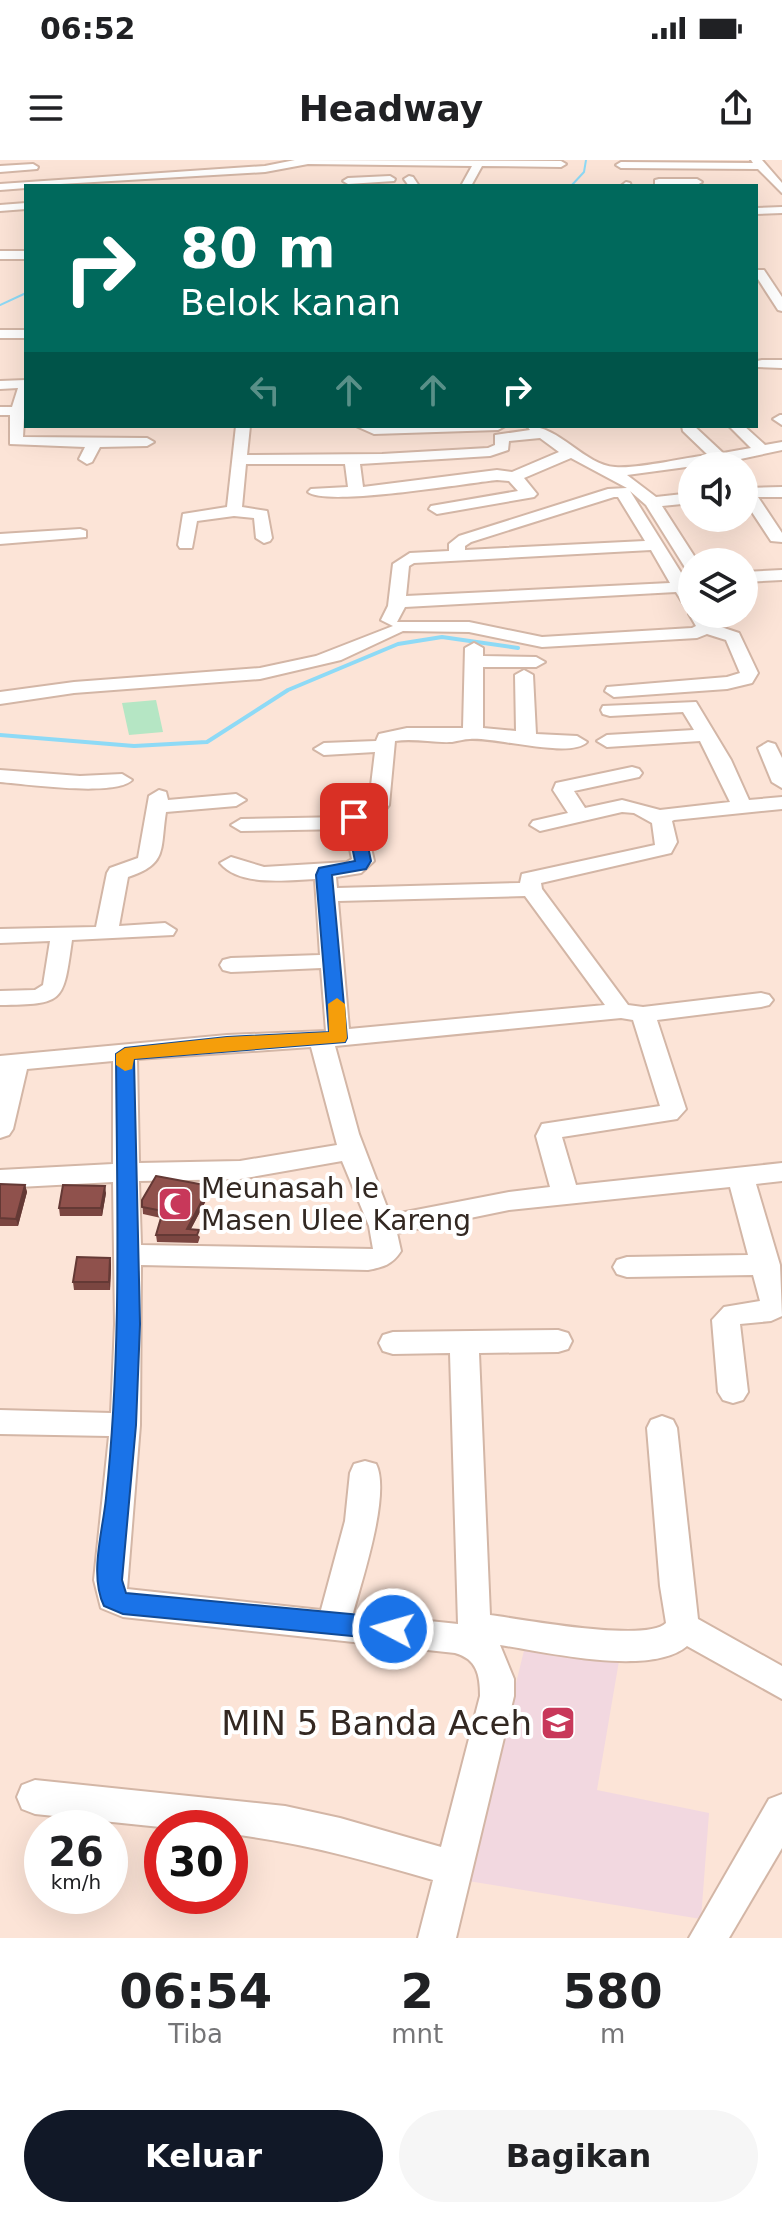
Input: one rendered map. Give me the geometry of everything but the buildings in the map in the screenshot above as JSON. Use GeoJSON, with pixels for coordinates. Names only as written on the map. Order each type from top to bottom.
{"type":"FeatureCollection","features":[{"type":"Feature","properties":{"kind":"street"},"geometry":{"type":"LineString","coordinates":[[145,177],[146,160]]}},
{"type":"Feature","properties":{"kind":"street"},"geometry":{"type":"LineString","coordinates":[[36,184],[224,168],[277,168],[310,161],[339,164],[561,164]]}},
{"type":"Feature","properties":{"kind":"street"},"geometry":{"type":"LineString","coordinates":[[467,184],[479,163]]}},
{"type":"Feature","properties":{"kind":"street"},"geometry":{"type":"LineString","coordinates":[[621,165],[757,163],[782,191]]}},
{"type":"Feature","properties":{"kind":"street"},"geometry":{"type":"LineString","coordinates":[[339,164],[350,183],[411,182],[426,173]]}},
{"type":"Feature","properties":{"kind":"street"},"geometry":{"type":"LineString","coordinates":[[0,169],[33,167]]}},
{"type":"Feature","properties":{"kind":"street"},"geometry":{"type":"LineString","coordinates":[[755,181],[772,180]]}},
{"type":"Feature","properties":{"kind":"street"},"geometry":{"type":"LineString","coordinates":[[659,182],[711,181]]}},
{"type":"Feature","properties":{"kind":"street"},"geometry":{"type":"LineString","coordinates":[[0,187],[24,185]]}},
{"type":"Feature","properties":{"kind":"street"},"geometry":{"type":"LineString","coordinates":[[767,193],[782,191]]}},
{"type":"Feature","properties":{"kind":"street"},"geometry":{"type":"LineString","coordinates":[[0,208],[24,206]]}},
{"type":"Feature","properties":{"kind":"street"},"geometry":{"type":"LineString","coordinates":[[758,211],[780,214]]}},
{"type":"Feature","properties":{"kind":"street"},"geometry":{"type":"LineString","coordinates":[[0,255],[24,255]]}},
{"type":"Feature","properties":{"kind":"street"},"geometry":{"type":"LineString","coordinates":[[763,272],[778,302]]}},
{"type":"Feature","properties":{"kind":"street"},"geometry":{"type":"LineString","coordinates":[[758,298],[778,302]]}},
{"type":"Feature","properties":{"kind":"street"},"geometry":{"type":"LineString","coordinates":[[0,334],[24,334]]}},
{"type":"Feature","properties":{"kind":"street"},"geometry":{"type":"LineString","coordinates":[[762,364],[782,364]]}},
{"type":"Feature","properties":{"kind":"street"},"geometry":{"type":"LineString","coordinates":[[0,385],[24,388]]}},
{"type":"Feature","properties":{"kind":"street"},"geometry":{"type":"LineString","coordinates":[[0,411],[22,412],[7,440],[147,442]]}},
{"type":"Feature","properties":{"kind":"street"},"geometry":{"type":"LineString","coordinates":[[234,511],[243,428]]}},
{"type":"Feature","properties":{"kind":"street"},"geometry":{"type":"LineString","coordinates":[[368,428],[436,428]]}},
{"type":"Feature","properties":{"kind":"street"},"geometry":{"type":"LineString","coordinates":[[688,428],[713,452]]}},
{"type":"Feature","properties":{"kind":"street"},"geometry":{"type":"LineString","coordinates":[[739,428],[774,451]]}},
{"type":"Feature","properties":{"kind":"street"},"geometry":{"type":"LineString","coordinates":[[241,460],[352,460],[490,452],[503,447],[500,438],[538,430],[570,452],[628,481],[652,502],[681,548]]}},
{"type":"Feature","properties":{"kind":"street"},"geometry":{"type":"LineString","coordinates":[[87,459],[94,443]]}},
{"type":"Feature","properties":{"kind":"street"},"geometry":{"type":"LineString","coordinates":[[316,492],[354,496],[497,475],[514,477],[567,456],[570,452]]}},
{"type":"Feature","properties":{"kind":"street"},"geometry":{"type":"LineString","coordinates":[[352,460],[354,496]]}},
{"type":"Feature","properties":{"kind":"street"},"geometry":{"type":"LineString","coordinates":[[613,472],[678,466]]}},
{"type":"Feature","properties":{"kind":"street"},"geometry":{"type":"LineString","coordinates":[[437,509],[529,494],[514,477]]}},
{"type":"Feature","properties":{"kind":"street"},"geometry":{"type":"LineString","coordinates":[[420,485],[447,528]]}},
{"type":"Feature","properties":{"kind":"street"},"geometry":{"type":"LineString","coordinates":[[457,557],[457,544],[465,539],[616,492],[625,493],[678,574]]}},
{"type":"Feature","properties":{"kind":"street"},"geometry":{"type":"LineString","coordinates":[[758,493],[782,492]]}},
{"type":"Feature","properties":{"kind":"street"},"geometry":{"type":"LineString","coordinates":[[652,502],[678,499]]}},
{"type":"Feature","properties":{"kind":"street"},"geometry":{"type":"LineString","coordinates":[[758,508],[776,530]]}},
{"type":"Feature","properties":{"kind":"street"},"geometry":{"type":"LineString","coordinates":[[186,545],[189,517],[234,511],[261,514],[264,538]]}},
{"type":"Feature","properties":{"kind":"street"},"geometry":{"type":"LineString","coordinates":[[0,539],[80,534]]}},
{"type":"Feature","properties":{"kind":"street"},"geometry":{"type":"LineString","coordinates":[[392,626],[403,560],[658,545]]}},
{"type":"Feature","properties":{"kind":"street"},"geometry":{"type":"LineString","coordinates":[[777,575],[782,593]]}},
{"type":"Feature","properties":{"kind":"street"},"geometry":{"type":"LineString","coordinates":[[397,602],[678,583]]}},
{"type":"Feature","properties":{"kind":"street"},"geometry":{"type":"LineString","coordinates":[[0,696],[82,685],[299,667],[362,647],[392,626],[469,627],[542,642],[697,633],[699,628]]}},
{"type":"Feature","properties":{"kind":"street"},"geometry":{"type":"LineString","coordinates":[[716,628],[733,637],[749,673],[746,679],[612,700],[689,706],[743,808]]}},
{"type":"Feature","properties":{"kind":"street"},"geometry":{"type":"LineString","coordinates":[[471,733],[474,654],[530,668],[526,737]]}},
{"type":"Feature","properties":{"kind":"street"},"geometry":{"type":"LineString","coordinates":[[231,863],[244,870],[262,873],[325,872],[362,864],[355,814],[378,807],[386,738],[471,733],[526,737],[534,741],[577,742]]}},
{"type":"Feature","properties":{"kind":"street"},"geometry":{"type":"LineString","coordinates":[[607,741],[707,735]]}},
{"type":"Feature","properties":{"kind":"street"},"geometry":{"type":"LineString","coordinates":[[324,749],[384,746]]}},
{"type":"Feature","properties":{"kind":"street"},"geometry":{"type":"LineString","coordinates":[[768,748],[782,782]]}},
{"type":"Feature","properties":{"kind":"street"},"geometry":{"type":"LineString","coordinates":[[581,817],[563,787],[632,773]]}},
{"type":"Feature","properties":{"kind":"street"},"geometry":{"type":"LineString","coordinates":[[0,776],[80,782],[122,780]]}},
{"type":"Feature","properties":{"kind":"street"},"geometry":{"type":"LineString","coordinates":[[106,933],[118,873],[146,863],[158,802],[236,800]]}},
{"type":"Feature","properties":{"kind":"street"},"geometry":{"type":"LineString","coordinates":[[327,895],[537,880],[664,849],[667,842],[661,820],[642,806],[626,806],[540,825]]}},
{"type":"Feature","properties":{"kind":"street"},"geometry":{"type":"LineString","coordinates":[[661,820],[672,813],[779,807]]}},
{"type":"Feature","properties":{"kind":"street"},"geometry":{"type":"LineString","coordinates":[[241,825],[356,823]]}},
{"type":"Feature","properties":{"kind":"street"},"geometry":{"type":"LineString","coordinates":[[129,1255],[368,1260],[382,1257],[387,1251],[382,1226],[363,1189],[351,1151],[330,1038],[333,961],[325,872]]}},
{"type":"Feature","properties":{"kind":"street"},"geometry":{"type":"LineString","coordinates":[[537,880],[632,1013],[674,1109],[668,1113],[551,1130],[549,1136],[566,1197]]}},
{"type":"Feature","properties":{"kind":"street"},"geometry":{"type":"LineString","coordinates":[[0,936],[165,930]]}},
{"type":"Feature","properties":{"kind":"street"},"geometry":{"type":"LineString","coordinates":[[0,998],[40,996],[50,992],[54,987],[62,934]]}},
{"type":"Feature","properties":{"kind":"street"},"geometry":{"type":"LineString","coordinates":[[231,965],[333,961]]}},
{"type":"Feature","properties":{"kind":"street"},"geometry":{"type":"LineString","coordinates":[[0,1129],[8,1063],[761,1000]]}},
{"type":"Feature","properties":{"kind":"street"},"geometry":{"type":"LineString","coordinates":[[125,1054],[129,1255],[125,1425],[110,1580],[112,1598],[123,1603],[422,1632],[634,1646],[666,1643],[683,1627]]}},
{"type":"Feature","properties":{"kind":"street"},"geometry":{"type":"LineString","coordinates":[[0,1179],[240,1170],[351,1151]]}},
{"type":"Feature","properties":{"kind":"street"},"geometry":{"type":"LineString","coordinates":[[382,1226],[481,1205],[782,1172]]}},
{"type":"Feature","properties":{"kind":"street"},"geometry":{"type":"LineString","coordinates":[[733,1392],[726,1320],[734,1314],[774,1309],[766,1265],[741,1178]]}},
{"type":"Feature","properties":{"kind":"street"},"geometry":{"type":"LineString","coordinates":[[627,1267],[766,1265]]}},
{"type":"Feature","properties":{"kind":"street"},"geometry":{"type":"LineString","coordinates":[[393,1343],[558,1341]]}},
{"type":"Feature","properties":{"kind":"street"},"geometry":{"type":"LineString","coordinates":[[437,1938],[497,1696],[493,1666],[475,1636],[464,1342]]}},
{"type":"Feature","properties":{"kind":"street"},"geometry":{"type":"LineString","coordinates":[[0,1422],[125,1425]]}},
{"type":"Feature","properties":{"kind":"street"},"geometry":{"type":"LineString","coordinates":[[662,1428],[676,1586],[683,1627]]}},
{"type":"Feature","properties":{"kind":"street"},"geometry":{"type":"LineString","coordinates":[[334,1623],[357,1543],[365,1473]]}},
{"type":"Feature","properties":{"kind":"street"},"geometry":{"type":"LineString","coordinates":[[683,1627],[782,1684]]}},
{"type":"Feature","properties":{"kind":"street"},"geometry":{"type":"LineString","coordinates":[[35,1797],[285,1823],[340,1835],[454,1869]]}},
{"type":"Feature","properties":{"kind":"street"},"geometry":{"type":"LineString","coordinates":[[708,1938],[761,1852],[782,1811]]}},
{"type":"Feature","properties":{"kind":"shaded area","name":"MIN 5 Banda Aceh"},"geometry":{"type":"Polygon","coordinates":[[[528,1634],[620,1655],[597,1790],[709,1813],[701,1919],[468,1881],[528,1634]]]}},
{"type":"Feature","properties":{"kind":"green space"},"geometry":{"type":"Polygon","coordinates":[[[156,700],[163,732],[129,735],[122,703],[156,700]]]}},
{"type":"Feature","properties":{"kind":"waterway"},"geometry":{"type":"LineString","coordinates":[[573,184],[584,172],[586,160]]}},
{"type":"Feature","properties":{"kind":"waterway"},"geometry":{"type":"LineString","coordinates":[[0,305],[24,294]]}},
{"type":"Feature","properties":{"kind":"waterway"},"geometry":{"type":"LineString","coordinates":[[0,735],[134,746],[207,742],[288,690],[398,644],[442,637],[518,648]]}},
{"type":"Feature","properties":{"kind":"slow traffic"},"geometry":{"type":"LineString","coordinates":[[125,1065],[125,1054],[227,1043],[338,1038],[337,1004]]}},
{"type":"Feature","properties":{"kind":"place","name":"Meunasah Ie Masen Ulee Kareng"},"geometry":{"type":"Point","coordinates":[175,1204]}},
{"type":"Feature","properties":{"kind":"place","name":"MIN 5 Banda Aceh"},"geometry":{"type":"Point","coordinates":[558,1723]}},
{"type":"Feature","properties":{"kind":"route"},"geometry":{"type":"LineString","coordinates":[[354,817],[363,861],[360,866],[325,872],[324,875],[338,1038],[227,1043],[125,1054],[129,1324],[125,1425],[110,1594],[123,1603],[393,1629]]}}]}
